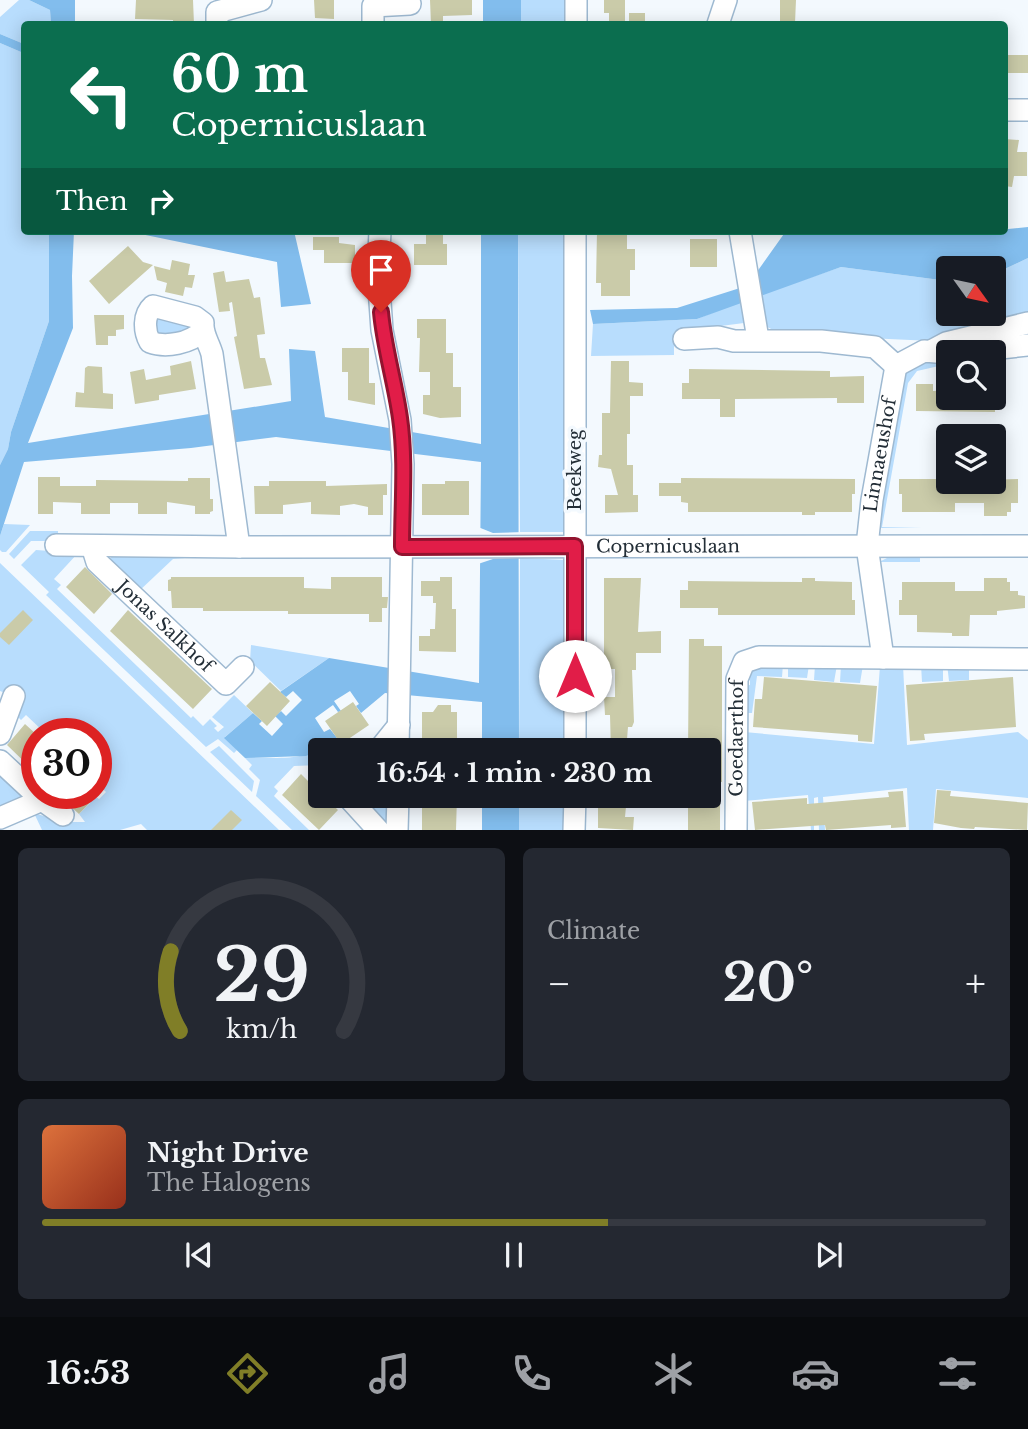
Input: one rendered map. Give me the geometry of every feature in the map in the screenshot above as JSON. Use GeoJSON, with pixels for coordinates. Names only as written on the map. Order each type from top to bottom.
{"type":"FeatureCollection","features":[{"type":"Feature","properties":{"kind":"street"},"geometry":{"type":"LineString","coordinates":[[576,0],[576,21]]}},
{"type":"Feature","properties":{"kind":"street"},"geometry":{"type":"LineString","coordinates":[[719,21],[726,0]]}},
{"type":"Feature","properties":{"kind":"street"},"geometry":{"type":"LineString","coordinates":[[217,21],[217,12],[261,1]]}},
{"type":"Feature","properties":{"kind":"street"},"geometry":{"type":"LineString","coordinates":[[373,21],[373,6],[411,4]]}},
{"type":"Feature","properties":{"kind":"street"},"geometry":{"type":"LineString","coordinates":[[1008,110],[1028,110]]}},
{"type":"Feature","properties":{"kind":"street"},"geometry":{"type":"LineString","coordinates":[[380,235],[378,274],[382,330],[400,420],[403,464],[398,738]]}},
{"type":"Feature","properties":{"kind":"street","name":"Beekweg"},"geometry":{"type":"LineString","coordinates":[[575,235],[575,738]]}},
{"type":"Feature","properties":{"kind":"street"},"geometry":{"type":"LineString","coordinates":[[741,235],[755,326]]}},
{"type":"Feature","properties":{"kind":"street"},"geometry":{"type":"LineString","coordinates":[[1000,340],[1028,323]]}},
{"type":"Feature","properties":{"kind":"street"},"geometry":{"type":"LineString","coordinates":[[684,339],[718,337],[734,341],[755,326],[821,341],[875,347],[914,347],[935,352]]}},
{"type":"Feature","properties":{"kind":"street"},"geometry":{"type":"LineString","coordinates":[[202,331],[209,340],[212,354],[239,547]]}},
{"type":"Feature","properties":{"kind":"street"},"geometry":{"type":"LineString","coordinates":[[1006,341],[1028,345]]}},
{"type":"Feature","properties":{"kind":"street"},"geometry":{"type":"LineString","coordinates":[[875,347],[896,366],[935,352]]}},
{"type":"Feature","properties":{"kind":"street","name":"Linnaeushof"},"geometry":{"type":"LineString","coordinates":[[867,546],[896,366]]}},
{"type":"Feature","properties":{"kind":"street","name":"Copernicuslaan"},"geometry":{"type":"LineString","coordinates":[[56,545],[1028,546]]}},
{"type":"Feature","properties":{"kind":"street","name":"Jonas Salkhof"},"geometry":{"type":"LineString","coordinates":[[92,546],[97,562],[226,684],[243,667]]}},
{"type":"Feature","properties":{"kind":"street"},"geometry":{"type":"LineString","coordinates":[[867,546],[883,658]]}},
{"type":"Feature","properties":{"kind":"street","name":"Goedaerthof"},"geometry":{"type":"LineString","coordinates":[[736,830],[737,679],[744,663],[759,657],[1028,659]]}},
{"type":"Feature","properties":{"kind":"street"},"geometry":{"type":"LineString","coordinates":[[0,734],[13,696]]}},
{"type":"Feature","properties":{"kind":"street"},"geometry":{"type":"LineString","coordinates":[[388,738],[399,725]]}},
{"type":"Feature","properties":{"kind":"street"},"geometry":{"type":"LineString","coordinates":[[0,761],[21,780]]}},
{"type":"Feature","properties":{"kind":"street"},"geometry":{"type":"LineString","coordinates":[[358,808],[378,830]]}},
{"type":"Feature","properties":{"kind":"street"},"geometry":{"type":"LineString","coordinates":[[397,830],[398,808]]}},
{"type":"Feature","properties":{"kind":"street"},"geometry":{"type":"LineString","coordinates":[[574,830],[575,808]]}},
{"type":"Feature","properties":{"kind":"street"},"geometry":{"type":"LineString","coordinates":[[0,818],[21,809]]}},
{"type":"Feature","properties":{"kind":"street"},"geometry":{"type":"LineString","coordinates":[[55,809],[63,815]]}},
{"type":"Feature","properties":{"kind":"shaded area"},"geometry":{"type":"Polygon","coordinates":[[[19,0],[29,0],[50,10],[51,21],[21,21],[21,43],[0,34],[0,17],[19,0]]]}},
{"type":"Feature","properties":{"kind":"shaded area"},"geometry":{"type":"Polygon","coordinates":[[[29,0],[75,0],[75,21],[51,21],[50,10],[29,0]]]}},
{"type":"Feature","properties":{"kind":"shaded area"},"geometry":{"type":"Polygon","coordinates":[[[483,0],[521,0],[521,21],[483,21],[483,0]]]}},
{"type":"Feature","properties":{"kind":"shaded area"},"geometry":{"type":"Polygon","coordinates":[[[521,0],[568,0],[568,21],[521,21],[521,0]]]}},
{"type":"Feature","properties":{"kind":"shaded area"},"geometry":{"type":"Polygon","coordinates":[[[0,34],[21,43],[21,52],[0,43],[0,34]]]}},
{"type":"Feature","properties":{"kind":"shaded area"},"geometry":{"type":"Polygon","coordinates":[[[0,43],[21,52],[21,235],[49,235],[49,321],[11,432],[8,449],[0,465],[0,43]]]}},
{"type":"Feature","properties":{"kind":"shaded area"},"geometry":{"type":"Polygon","coordinates":[[[1028,227],[1028,258],[1006,268],[1006,256],[936,256],[936,279],[841,267],[697,319],[593,324],[590,310],[677,308],[740,288],[754,276],[783,235],[1008,235],[1008,229],[1028,227]]]}},
{"type":"Feature","properties":{"kind":"shaded area"},"geometry":{"type":"Polygon","coordinates":[[[49,235],[74,235],[73,328],[28,443],[291,401],[289,349],[315,351],[325,417],[481,444],[481,235],[518,235],[519,738],[482,738],[482,702],[385,693],[361,713],[356,706],[359,704],[350,691],[334,701],[341,711],[338,712],[333,705],[315,718],[324,732],[330,729],[337,738],[308,738],[306,756],[245,758],[224,738],[253,713],[262,721],[259,724],[272,736],[283,724],[275,716],[281,711],[286,716],[302,700],[293,691],[286,697],[280,692],[329,658],[479,683],[481,462],[276,437],[191,448],[24,462],[0,536],[0,465],[8,449],[11,432],[49,321],[49,235]]]}},
{"type":"Feature","properties":{"kind":"shaded area"},"geometry":{"type":"Polygon","coordinates":[[[145,235],[295,235],[311,304],[281,307],[277,262],[145,235]]]}},
{"type":"Feature","properties":{"kind":"shaded area"},"geometry":{"type":"Polygon","coordinates":[[[518,235],[568,235],[567,531],[520,532],[518,235]]]}},
{"type":"Feature","properties":{"kind":"shaded area"},"geometry":{"type":"Polygon","coordinates":[[[1028,258],[1028,317],[1006,322],[1006,268],[1028,258]]]}},
{"type":"Feature","properties":{"kind":"shaded area"},"geometry":{"type":"Polygon","coordinates":[[[841,267],[936,279],[936,326],[992,326],[932,341],[824,336],[773,330],[762,324],[754,297],[841,267]]]}},
{"type":"Feature","properties":{"kind":"shaded area"},"geometry":{"type":"Polygon","coordinates":[[[744,300],[744,323],[674,332],[674,355],[591,356],[593,324],[697,319],[744,300]]]}},
{"type":"Feature","properties":{"kind":"shaded area"},"geometry":{"type":"Polygon","coordinates":[[[158,318],[193,325],[190,332],[160,335],[155,320],[158,318]]]}},
{"type":"Feature","properties":{"kind":"shaded area"},"geometry":{"type":"Polygon","coordinates":[[[935,362],[936,367],[917,371],[908,383],[882,527],[922,528],[878,528],[905,372],[915,363],[935,362]]]}},
{"type":"Feature","properties":{"kind":"shaded area"},"geometry":{"type":"Polygon","coordinates":[[[4,524],[30,525],[6,552],[2,552],[0,536],[4,524]]]}},
{"type":"Feature","properties":{"kind":"shaded area"},"geometry":{"type":"Polygon","coordinates":[[[30,531],[58,531],[58,541],[31,541],[14,559],[9,554],[30,531]]]}},
{"type":"Feature","properties":{"kind":"shaded area"},"geometry":{"type":"Polygon","coordinates":[[[36,550],[78,553],[54,579],[61,585],[57,589],[191,718],[193,716],[203,726],[210,719],[217,726],[214,728],[218,732],[224,727],[212,717],[234,695],[253,713],[225,737],[237,750],[234,753],[218,739],[206,747],[46,595],[49,592],[21,565],[36,550]]]}},
{"type":"Feature","properties":{"kind":"shaded area"},"geometry":{"type":"Polygon","coordinates":[[[114,554],[186,554],[185,558],[173,559],[138,592],[125,580],[128,576],[125,573],[121,576],[108,561],[114,554]]]}},
{"type":"Feature","properties":{"kind":"shaded area"},"geometry":{"type":"Polygon","coordinates":[[[889,557],[920,557],[920,562],[879,562],[889,557]]]}},
{"type":"Feature","properties":{"kind":"shaded area"},"geometry":{"type":"Polygon","coordinates":[[[520,558],[566,560],[567,738],[519,738],[520,558]]]}},
{"type":"Feature","properties":{"kind":"shaded area"},"geometry":{"type":"Polygon","coordinates":[[[0,563],[279,830],[147,830],[141,824],[120,830],[42,830],[34,813],[63,822],[85,822],[79,814],[84,809],[112,809],[112,718],[29,718],[26,715],[21,720],[13,712],[18,698],[0,691],[0,563]]]}},
{"type":"Feature","properties":{"kind":"shaded area"},"geometry":{"type":"Polygon","coordinates":[[[251,645],[329,658],[281,691],[250,661],[251,645]]]}},
{"type":"Feature","properties":{"kind":"shaded area"},"geometry":{"type":"Polygon","coordinates":[[[751,664],[783,664],[782,677],[757,676],[752,713],[744,713],[744,686],[750,685],[750,680],[744,679],[751,664]]]}},
{"type":"Feature","properties":{"kind":"shaded area"},"geometry":{"type":"Polygon","coordinates":[[[788,664],[809,665],[807,678],[788,677],[788,664]]]}},
{"type":"Feature","properties":{"kind":"shaded area"},"geometry":{"type":"Polygon","coordinates":[[[947,664],[969,664],[969,680],[949,681],[947,664]]]}},
{"type":"Feature","properties":{"kind":"shaded area"},"geometry":{"type":"Polygon","coordinates":[[[815,665],[837,665],[834,682],[814,680],[815,665]]]}},
{"type":"Feature","properties":{"kind":"shaded area"},"geometry":{"type":"Polygon","coordinates":[[[841,665],[863,665],[860,683],[840,682],[841,665]]]}},
{"type":"Feature","properties":{"kind":"shaded area"},"geometry":{"type":"Polygon","coordinates":[[[903,665],[907,745],[1018,732],[1028,740],[1028,798],[936,789],[933,830],[909,830],[907,788],[823,797],[825,830],[819,830],[818,797],[814,798],[814,830],[811,830],[808,795],[744,801],[744,732],[874,744],[880,666],[903,665]]]}},
{"type":"Feature","properties":{"kind":"shaded area"},"geometry":{"type":"Polygon","coordinates":[[[921,665],[943,665],[943,681],[922,682],[921,665]]]}},
{"type":"Feature","properties":{"kind":"shaded area"},"geometry":{"type":"Polygon","coordinates":[[[219,746],[254,781],[252,792],[210,752],[219,746]]]}},
{"type":"Feature","properties":{"kind":"shaded area"},"geometry":{"type":"Polygon","coordinates":[[[308,754],[308,765],[294,766],[274,787],[278,791],[274,796],[309,830],[292,830],[256,796],[260,780],[249,769],[252,765],[245,758],[308,754]]]}},
{"type":"Feature","properties":{"kind":"shaded area"},"geometry":{"type":"Polygon","coordinates":[[[0,775],[21,794],[21,800],[0,811],[0,775]]]}},
{"type":"Feature","properties":{"kind":"shaded area"},"geometry":{"type":"Polygon","coordinates":[[[369,808],[388,808],[386,824],[369,808]]]}},
{"type":"Feature","properties":{"kind":"shaded area"},"geometry":{"type":"Polygon","coordinates":[[[482,808],[519,808],[519,830],[482,830],[482,808]]]}},
{"type":"Feature","properties":{"kind":"shaded area"},"geometry":{"type":"Polygon","coordinates":[[[519,808],[567,808],[567,830],[519,830],[519,808]]]}},
{"type":"Feature","properties":{"kind":"pier"},"geometry":{"type":"Polygon","coordinates":[[[478,527],[493,533],[524,532],[523,558],[493,559],[478,564],[478,527]]]}},
{"type":"Feature","properties":{"kind":"building"},"geometry":{"type":"Polygon","coordinates":[[[136,0],[193,0],[194,21],[135,19],[136,0]]]}},
{"type":"Feature","properties":{"kind":"building"},"geometry":{"type":"Polygon","coordinates":[[[314,0],[334,0],[334,19],[315,18],[314,0]]]}},
{"type":"Feature","properties":{"kind":"building"},"geometry":{"type":"Polygon","coordinates":[[[430,0],[472,0],[472,15],[443,16],[443,21],[431,21],[430,0]]]}},
{"type":"Feature","properties":{"kind":"building"},"geometry":{"type":"Polygon","coordinates":[[[604,0],[625,0],[625,21],[609,21],[609,13],[604,13],[604,0]]]}},
{"type":"Feature","properties":{"kind":"building"},"geometry":{"type":"Polygon","coordinates":[[[780,0],[796,0],[795,21],[780,21],[780,0]]]}},
{"type":"Feature","properties":{"kind":"building"},"geometry":{"type":"Polygon","coordinates":[[[629,13],[645,13],[645,21],[629,21],[629,13]]]}},
{"type":"Feature","properties":{"kind":"building"},"geometry":{"type":"Polygon","coordinates":[[[1008,55],[1028,55],[1028,73],[1008,73],[1008,55]]]}},
{"type":"Feature","properties":{"kind":"building"},"geometry":{"type":"Polygon","coordinates":[[[1008,139],[1019,140],[1017,152],[1027,152],[1027,176],[1014,176],[1012,187],[1008,186],[1008,139]]]}},
{"type":"Feature","properties":{"kind":"building"},"geometry":{"type":"Polygon","coordinates":[[[426,235],[443,235],[443,244],[447,244],[447,265],[414,265],[414,244],[426,244],[426,235]]]}},
{"type":"Feature","properties":{"kind":"building"},"geometry":{"type":"Polygon","coordinates":[[[597,235],[627,235],[627,249],[635,249],[635,270],[630,270],[630,296],[601,296],[601,283],[596,283],[597,235]]]}},
{"type":"Feature","properties":{"kind":"building"},"geometry":{"type":"Polygon","coordinates":[[[313,237],[339,237],[339,243],[355,245],[355,263],[324,263],[324,250],[313,250],[313,237]]]}},
{"type":"Feature","properties":{"kind":"building"},"geometry":{"type":"Polygon","coordinates":[[[690,239],[717,239],[717,267],[690,267],[690,239]]]}},
{"type":"Feature","properties":{"kind":"building"},"geometry":{"type":"Polygon","coordinates":[[[128,246],[143,262],[153,265],[109,304],[89,281],[128,246]]]}},
{"type":"Feature","properties":{"kind":"building"},"geometry":{"type":"Polygon","coordinates":[[[172,260],[190,264],[188,275],[195,275],[192,288],[185,287],[183,296],[165,292],[167,283],[157,280],[154,266],[170,270],[172,260]]]}},
{"type":"Feature","properties":{"kind":"building"},"geometry":{"type":"Polygon","coordinates":[[[224,271],[226,282],[249,279],[254,298],[260,297],[265,334],[257,335],[260,358],[265,358],[272,385],[244,389],[234,337],[237,336],[232,302],[229,303],[230,311],[219,312],[213,273],[224,271]]]}},
{"type":"Feature","properties":{"kind":"building"},"geometry":{"type":"Polygon","coordinates":[[[94,315],[124,315],[124,329],[116,330],[116,336],[108,336],[108,345],[96,345],[94,315]]]}},
{"type":"Feature","properties":{"kind":"building"},"geometry":{"type":"Polygon","coordinates":[[[417,319],[446,319],[446,353],[453,353],[453,387],[461,387],[461,417],[440,418],[423,414],[423,395],[430,395],[430,372],[419,372],[420,338],[417,338],[417,319]]]}},
{"type":"Feature","properties":{"kind":"building"},"geometry":{"type":"Polygon","coordinates":[[[342,348],[369,348],[369,383],[375,383],[375,405],[348,400],[348,372],[342,372],[342,348]]]}},
{"type":"Feature","properties":{"kind":"building"},"geometry":{"type":"Polygon","coordinates":[[[191,361],[196,389],[159,395],[159,400],[135,404],[130,372],[144,369],[146,380],[171,375],[170,366],[191,361]]]}},
{"type":"Feature","properties":{"kind":"building"},"geometry":{"type":"Polygon","coordinates":[[[611,361],[629,361],[629,382],[643,383],[643,396],[630,396],[630,434],[627,434],[627,465],[633,465],[633,495],[638,495],[638,512],[605,513],[605,495],[618,495],[611,469],[598,467],[599,455],[602,455],[602,413],[610,413],[611,361]]]}},
{"type":"Feature","properties":{"kind":"building"},"geometry":{"type":"Polygon","coordinates":[[[102,367],[103,393],[113,394],[113,409],[75,407],[76,392],[84,393],[85,368],[102,367]]]}},
{"type":"Feature","properties":{"kind":"building"},"geometry":{"type":"Polygon","coordinates":[[[689,369],[830,371],[830,377],[864,376],[864,403],[837,403],[837,398],[735,399],[735,417],[720,417],[720,399],[682,399],[682,383],[689,383],[689,369]]]}},
{"type":"Feature","properties":{"kind":"building"},"geometry":{"type":"Polygon","coordinates":[[[916,384],[933,384],[933,391],[936,391],[936,410],[995,412],[916,411],[916,384]]]}},
{"type":"Feature","properties":{"kind":"building"},"geometry":{"type":"Polygon","coordinates":[[[38,477],[60,477],[60,486],[96,486],[96,480],[188,481],[188,478],[210,478],[213,511],[210,514],[195,514],[195,506],[167,502],[167,514],[138,514],[138,503],[110,503],[110,514],[81,514],[81,503],[53,502],[53,514],[38,514],[38,477]]]}},
{"type":"Feature","properties":{"kind":"building"},"geometry":{"type":"Polygon","coordinates":[[[681,478],[855,479],[855,494],[852,494],[852,512],[815,512],[815,515],[802,515],[802,512],[688,512],[688,503],[681,502],[681,496],[659,496],[659,483],[681,483],[681,478]]]}},
{"type":"Feature","properties":{"kind":"building"},"geometry":{"type":"Polygon","coordinates":[[[899,479],[936,479],[936,494],[1006,494],[1006,479],[1018,479],[1018,503],[1011,503],[1011,512],[1007,512],[1007,516],[984,516],[984,503],[955,503],[955,512],[902,512],[902,494],[899,494],[899,479]]]}},
{"type":"Feature","properties":{"kind":"building"},"geometry":{"type":"Polygon","coordinates":[[[269,481],[326,481],[326,486],[387,484],[387,495],[383,495],[383,515],[368,515],[368,507],[354,504],[340,506],[340,515],[311,514],[311,502],[283,505],[283,514],[255,514],[254,486],[269,486],[269,481]]]}},
{"type":"Feature","properties":{"kind":"building"},"geometry":{"type":"Polygon","coordinates":[[[445,481],[469,481],[469,515],[422,515],[422,484],[445,484],[445,481]]]}},
{"type":"Feature","properties":{"kind":"building"},"geometry":{"type":"Polygon","coordinates":[[[85,567],[112,594],[94,614],[66,587],[85,567]]]}},
{"type":"Feature","properties":{"kind":"building"},"geometry":{"type":"Polygon","coordinates":[[[171,577],[304,577],[304,588],[331,589],[331,577],[382,577],[382,597],[388,597],[387,608],[382,608],[382,622],[369,622],[369,614],[288,614],[288,611],[203,611],[203,608],[172,608],[171,591],[168,591],[168,580],[171,577]]]}},
{"type":"Feature","properties":{"kind":"building"},"geometry":{"type":"Polygon","coordinates":[[[440,577],[452,577],[452,609],[456,609],[456,652],[419,651],[419,636],[430,636],[430,629],[435,629],[436,603],[433,603],[433,596],[421,596],[421,581],[440,581],[440,577]]]}},
{"type":"Feature","properties":{"kind":"building"},"geometry":{"type":"Polygon","coordinates":[[[604,578],[641,578],[638,632],[661,631],[661,653],[636,653],[636,670],[632,670],[634,722],[632,727],[628,727],[627,738],[611,738],[610,715],[605,715],[604,697],[615,697],[615,669],[607,669],[607,664],[604,663],[604,578]]]}},
{"type":"Feature","properties":{"kind":"building"},"geometry":{"type":"Polygon","coordinates":[[[802,578],[852,582],[855,615],[718,615],[718,608],[680,608],[680,590],[688,590],[688,581],[802,582],[802,578]]]}},
{"type":"Feature","properties":{"kind":"building"},"geometry":{"type":"Polygon","coordinates":[[[984,578],[1007,578],[1010,591],[1018,591],[1018,595],[1025,596],[1025,608],[997,611],[997,615],[970,615],[969,636],[917,632],[917,615],[899,615],[902,582],[955,582],[955,591],[984,591],[984,578]]]}},
{"type":"Feature","properties":{"kind":"building"},"geometry":{"type":"Polygon","coordinates":[[[23,610],[33,620],[9,645],[0,637],[0,633],[23,610]]]}},
{"type":"Feature","properties":{"kind":"building"},"geometry":{"type":"Polygon","coordinates":[[[128,610],[212,689],[193,709],[110,631],[128,610]]]}},
{"type":"Feature","properties":{"kind":"building"},"geometry":{"type":"Polygon","coordinates":[[[689,639],[704,639],[704,646],[722,646],[722,782],[721,738],[688,738],[689,639]]]}},
{"type":"Feature","properties":{"kind":"building"},"geometry":{"type":"Polygon","coordinates":[[[764,677],[877,686],[872,742],[858,741],[858,735],[753,727],[755,699],[762,699],[764,677]]]}},
{"type":"Feature","properties":{"kind":"building"},"geometry":{"type":"Polygon","coordinates":[[[1013,677],[1016,727],[924,734],[925,740],[910,741],[906,685],[1013,677]]]}},
{"type":"Feature","properties":{"kind":"building"},"geometry":{"type":"Polygon","coordinates":[[[270,682],[290,701],[267,726],[246,706],[270,682]]]}},
{"type":"Feature","properties":{"kind":"building"},"geometry":{"type":"Polygon","coordinates":[[[353,702],[369,725],[350,738],[337,738],[325,721],[353,702]]]}},
{"type":"Feature","properties":{"kind":"building"},"geometry":{"type":"Polygon","coordinates":[[[438,705],[451,705],[451,712],[457,712],[457,738],[422,738],[422,712],[433,712],[438,705]]]}},
{"type":"Feature","properties":{"kind":"building"},"geometry":{"type":"Polygon","coordinates":[[[21,729],[21,759],[7,745],[21,729]]]}},
{"type":"Feature","properties":{"kind":"building"},"geometry":{"type":"Polygon","coordinates":[[[301,774],[308,781],[308,808],[338,810],[319,830],[282,795],[301,774]]]}},
{"type":"Feature","properties":{"kind":"building"},"geometry":{"type":"Polygon","coordinates":[[[937,790],[951,791],[950,796],[1028,803],[1027,830],[974,829],[934,823],[937,790]]]}},
{"type":"Feature","properties":{"kind":"building"},"geometry":{"type":"Polygon","coordinates":[[[903,791],[906,827],[891,828],[891,825],[826,830],[825,825],[755,830],[752,802],[807,798],[807,804],[889,797],[888,792],[903,791]]]}},
{"type":"Feature","properties":{"kind":"building"},"geometry":{"type":"Polygon","coordinates":[[[422,808],[457,808],[456,830],[422,830],[422,808]]]}},
{"type":"Feature","properties":{"kind":"building"},"geometry":{"type":"Polygon","coordinates":[[[598,808],[626,808],[625,817],[634,817],[633,830],[598,828],[598,808]]]}},
{"type":"Feature","properties":{"kind":"building"},"geometry":{"type":"Polygon","coordinates":[[[688,808],[720,808],[720,830],[688,830],[688,808]]]}},
{"type":"Feature","properties":{"kind":"building"},"geometry":{"type":"Polygon","coordinates":[[[231,810],[242,820],[232,830],[211,830],[231,810]]]}},
{"type":"Feature","properties":{"kind":"route"},"geometry":{"type":"LineString","coordinates":[[381,312],[382,330],[400,420],[403,464],[402,547],[575,546],[575,676]]}}]}
